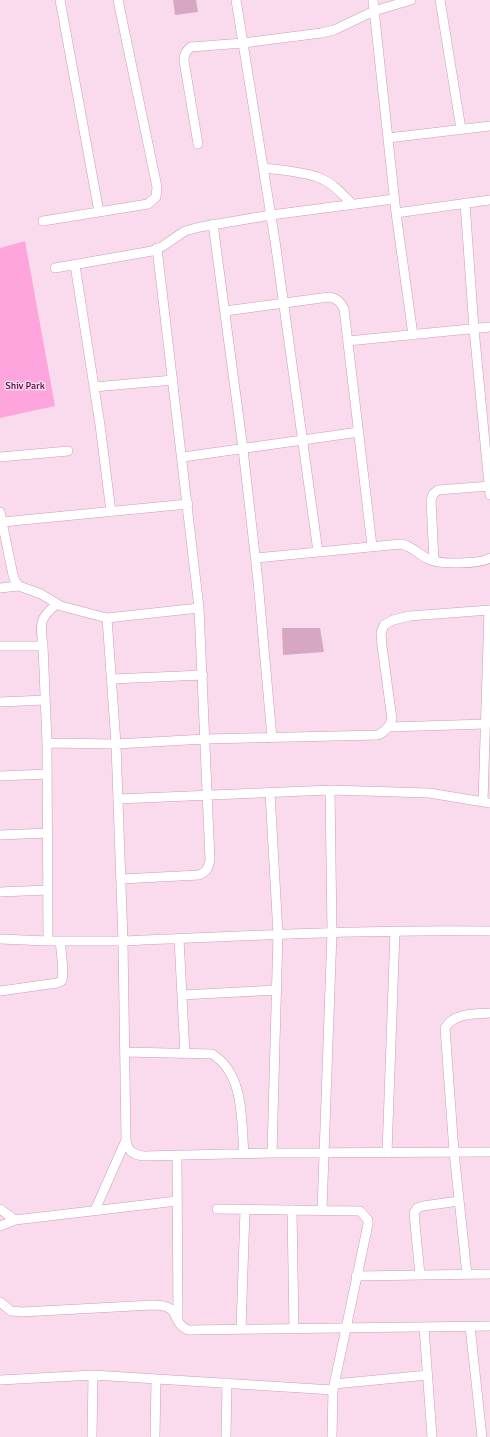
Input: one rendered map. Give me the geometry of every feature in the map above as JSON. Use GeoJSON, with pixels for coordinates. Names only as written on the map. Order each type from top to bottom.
{"type":"FeatureCollection","features":[{"type":"Feature","properties":{"kind":"street"},"geometry":{"type":"LineString","coordinates":[[60,0],[99,212]]}},
{"type":"Feature","properties":{"kind":"street"},"geometry":{"type":"LineString","coordinates":[[43,221],[148,204],[156,197],[157,187],[118,0]]}},
{"type":"Feature","properties":{"kind":"street"},"geometry":{"type":"LineString","coordinates":[[236,0],[271,215],[318,552]]}},
{"type":"Feature","properties":{"kind":"street"},"geometry":{"type":"LineString","coordinates":[[373,0],[394,199],[413,335]]}},
{"type":"Feature","properties":{"kind":"street"},"geometry":{"type":"LineString","coordinates":[[198,144],[184,56],[187,50],[191,47],[197,45],[243,43],[321,33],[334,30],[374,11],[411,0]]}},
{"type":"Feature","properties":{"kind":"street"},"geometry":{"type":"LineString","coordinates":[[440,0],[461,129]]}},
{"type":"Feature","properties":{"kind":"street"},"geometry":{"type":"LineString","coordinates":[[388,138],[490,126]]}},
{"type":"Feature","properties":{"kind":"street"},"geometry":{"type":"LineString","coordinates":[[264,168],[321,178],[335,187],[353,205]]}},
{"type":"Feature","properties":{"kind":"street"},"geometry":{"type":"LineString","coordinates":[[55,268],[152,251],[185,231],[200,226],[394,199]]}},
{"type":"Feature","properties":{"kind":"street"},"geometry":{"type":"LineString","coordinates":[[396,213],[490,200]]}},
{"type":"Feature","properties":{"kind":"street"},"geometry":{"type":"LineString","coordinates":[[434,561],[431,502],[433,494],[438,490],[444,489],[490,489],[474,329],[465,203]]}},
{"type":"Feature","properties":{"kind":"street"},"geometry":{"type":"LineString","coordinates":[[213,224],[256,558],[272,738]]}},
{"type":"Feature","properties":{"kind":"street"},"geometry":{"type":"LineString","coordinates":[[121,879],[199,875],[208,869],[210,860],[199,608],[183,456],[157,248]]}},
{"type":"Feature","properties":{"kind":"street"},"geometry":{"type":"LineString","coordinates":[[75,265],[94,387],[111,512]]}},
{"type":"Feature","properties":{"kind":"street"},"geometry":{"type":"LineString","coordinates":[[225,311],[330,296],[336,298],[341,303],[344,309],[372,546]]}},
{"type":"Feature","properties":{"kind":"street"},"geometry":{"type":"LineString","coordinates":[[348,341],[490,327]]}},
{"type":"Feature","properties":{"kind":"street"},"geometry":{"type":"LineString","coordinates":[[94,387],[173,380]]}},
{"type":"Feature","properties":{"kind":"street"},"geometry":{"type":"LineString","coordinates":[[183,456],[302,441],[359,432]]}},
{"type":"Feature","properties":{"kind":"street"},"geometry":{"type":"LineString","coordinates":[[0,457],[68,451]]}},
{"type":"Feature","properties":{"kind":"street"},"geometry":{"type":"LineString","coordinates":[[2,522],[188,504]]}},
{"type":"Feature","properties":{"kind":"street"},"geometry":{"type":"LineString","coordinates":[[0,512],[13,575],[15,582],[19,586]]}},
{"type":"Feature","properties":{"kind":"street"},"geometry":{"type":"LineString","coordinates":[[256,558],[401,544],[409,546],[429,560],[434,561],[447,563],[482,562],[490,558]]}},
{"type":"Feature","properties":{"kind":"street"},"geometry":{"type":"LineString","coordinates":[[0,588],[19,586],[41,594],[61,606],[107,618],[199,608]]}},
{"type":"Feature","properties":{"kind":"street"},"geometry":{"type":"LineString","coordinates":[[48,941],[47,742],[42,621],[44,615],[57,604]]}},
{"type":"Feature","properties":{"kind":"street"},"geometry":{"type":"LineString","coordinates":[[47,742],[116,744],[205,739],[378,735],[389,727],[392,719],[381,633],[384,625],[393,620],[410,616],[489,610],[486,724],[487,802],[429,793],[330,790],[118,799]]}},
{"type":"Feature","properties":{"kind":"street"},"geometry":{"type":"LineString","coordinates":[[107,618],[116,744],[123,941],[127,1148],[134,1154],[143,1156],[325,1152],[490,1152]]}},
{"type":"Feature","properties":{"kind":"street"},"geometry":{"type":"LineString","coordinates":[[0,646],[43,646]]}},
{"type":"Feature","properties":{"kind":"street"},"geometry":{"type":"LineString","coordinates":[[112,679],[203,675]]}},
{"type":"Feature","properties":{"kind":"street"},"geometry":{"type":"LineString","coordinates":[[0,702],[45,700]]}},
{"type":"Feature","properties":{"kind":"street"},"geometry":{"type":"LineString","coordinates":[[389,727],[486,724]]}},
{"type":"Feature","properties":{"kind":"street"},"geometry":{"type":"LineString","coordinates":[[0,776],[47,774]]}},
{"type":"Feature","properties":{"kind":"street"},"geometry":{"type":"LineString","coordinates":[[322,1210],[332,932],[330,790]]}},
{"type":"Feature","properties":{"kind":"street"},"geometry":{"type":"LineString","coordinates":[[270,793],[278,934],[272,1153]]}},
{"type":"Feature","properties":{"kind":"street"},"geometry":{"type":"LineString","coordinates":[[0,835],[48,833]]}},
{"type":"Feature","properties":{"kind":"street"},"geometry":{"type":"LineString","coordinates":[[0,892],[48,890]]}},
{"type":"Feature","properties":{"kind":"street"},"geometry":{"type":"LineString","coordinates":[[0,939],[48,941],[123,941],[332,932],[422,930],[490,931]]}},
{"type":"Feature","properties":{"kind":"street"},"geometry":{"type":"LineString","coordinates":[[387,1153],[395,931]]}},
{"type":"Feature","properties":{"kind":"street"},"geometry":{"type":"LineString","coordinates":[[179,939],[185,1054]]}},
{"type":"Feature","properties":{"kind":"street"},"geometry":{"type":"LineString","coordinates":[[0,991],[60,982],[62,979],[60,941]]}},
{"type":"Feature","properties":{"kind":"street"},"geometry":{"type":"LineString","coordinates":[[182,995],[277,990]]}},
{"type":"Feature","properties":{"kind":"street"},"geometry":{"type":"LineString","coordinates":[[467,1275],[454,1152],[445,1028],[449,1022],[456,1017],[490,1013]]}},
{"type":"Feature","properties":{"kind":"street"},"geometry":{"type":"LineString","coordinates":[[125,1052],[212,1054],[220,1059],[227,1066],[239,1097],[244,1154]]}},
{"type":"Feature","properties":{"kind":"street"},"geometry":{"type":"LineString","coordinates":[[95,1210],[126,1140]]}},
{"type":"Feature","properties":{"kind":"street"},"geometry":{"type":"LineString","coordinates":[[177,1155],[178,1321]]}},
{"type":"Feature","properties":{"kind":"street"},"geometry":{"type":"LineString","coordinates":[[0,1226],[15,1220],[177,1201]]}},
{"type":"Feature","properties":{"kind":"street"},"geometry":{"type":"LineString","coordinates":[[420,1275],[414,1213],[418,1208],[423,1206],[459,1201]]}},
{"type":"Feature","properties":{"kind":"street"},"geometry":{"type":"LineString","coordinates":[[217,1209],[360,1211],[368,1220],[347,1328],[333,1387],[332,1437]]}},
{"type":"Feature","properties":{"kind":"street"},"geometry":{"type":"LineString","coordinates":[[0,1210],[15,1220]]}},
{"type":"Feature","properties":{"kind":"street"},"geometry":{"type":"LineString","coordinates":[[241,1329],[245,1210]]}},
{"type":"Feature","properties":{"kind":"street"},"geometry":{"type":"LineString","coordinates":[[292,1210],[294,1329]]}},
{"type":"Feature","properties":{"kind":"street"},"geometry":{"type":"LineString","coordinates":[[356,1276],[490,1274]]}},
{"type":"Feature","properties":{"kind":"street"},"geometry":{"type":"LineString","coordinates":[[0,1302],[11,1311],[22,1312],[160,1305],[171,1308],[181,1326],[188,1330],[490,1326]]}},
{"type":"Feature","properties":{"kind":"street"},"geometry":{"type":"LineString","coordinates":[[470,1326],[482,1437]]}},
{"type":"Feature","properties":{"kind":"street"},"geometry":{"type":"LineString","coordinates":[[424,1327],[432,1437]]}},
{"type":"Feature","properties":{"kind":"street"},"geometry":{"type":"LineString","coordinates":[[0,1380],[94,1375],[227,1383],[333,1387],[428,1375]]}},
{"type":"Feature","properties":{"kind":"street"},"geometry":{"type":"LineString","coordinates":[[92,1437],[94,1375]]}},
{"type":"Feature","properties":{"kind":"street"},"geometry":{"type":"LineString","coordinates":[[155,1437],[156,1379]]}},
{"type":"Feature","properties":{"kind":"street"},"geometry":{"type":"LineString","coordinates":[[226,1437],[227,1383]]}},
{"type":"Feature","properties":{"kind":"green space","name":"Shiv Park"},"geometry":{"type":"Polygon","coordinates":[[[25,241],[55,406],[0,418],[0,248],[25,241]]]}},
{"type":"Feature","properties":{"kind":"building"},"geometry":{"type":"Polygon","coordinates":[[[173,0],[196,0],[198,12],[175,15],[173,0]]]}},
{"type":"Feature","properties":{"kind":"building"},"geometry":{"type":"Polygon","coordinates":[[[282,628],[320,628],[324,652],[283,655],[282,628]]]}}]}
